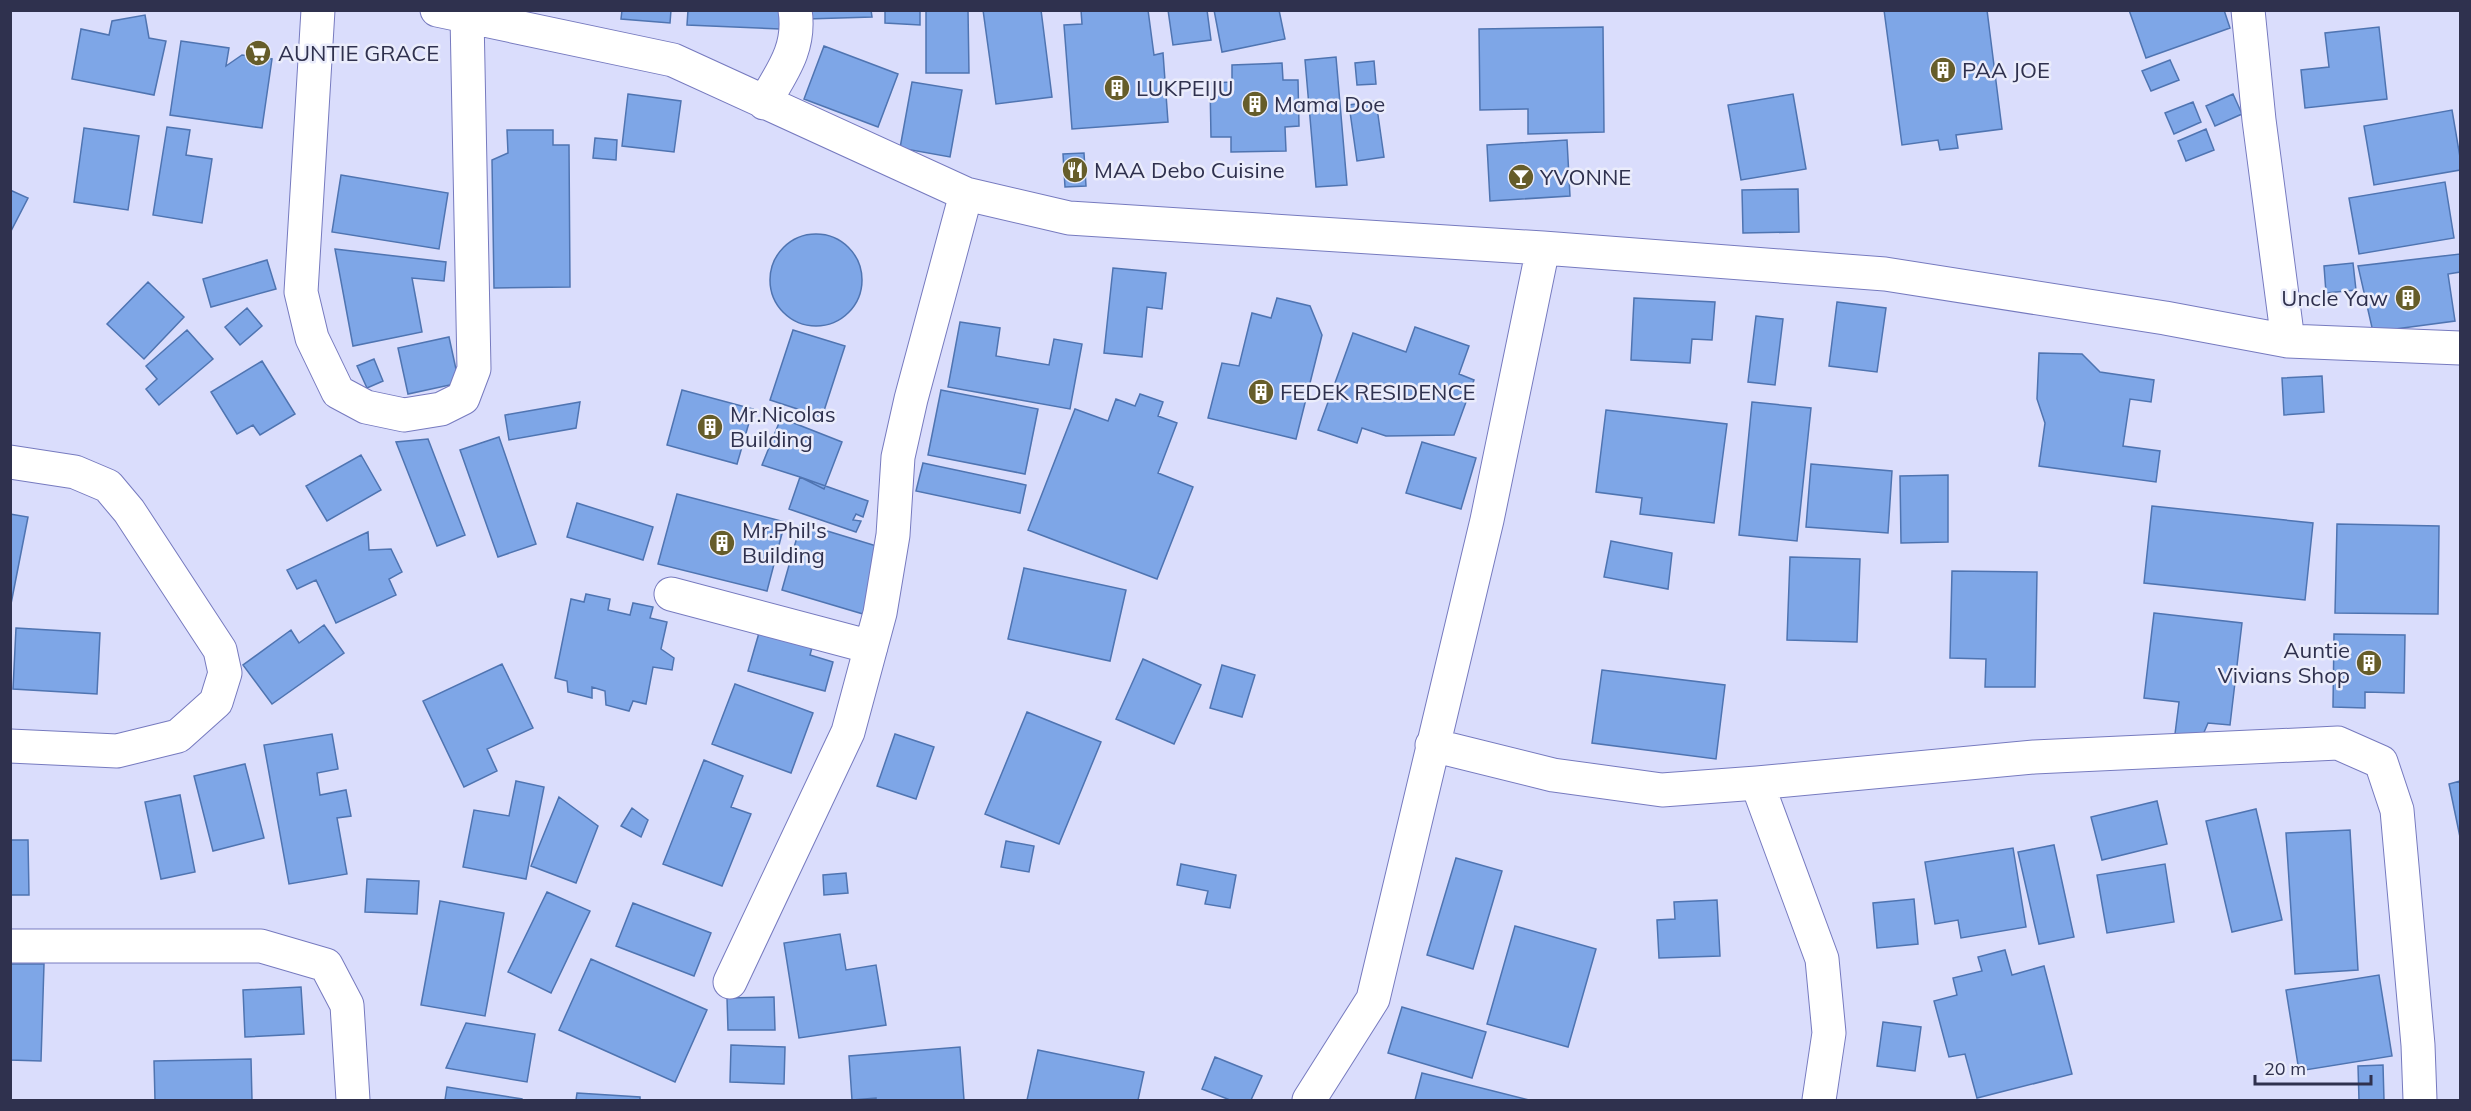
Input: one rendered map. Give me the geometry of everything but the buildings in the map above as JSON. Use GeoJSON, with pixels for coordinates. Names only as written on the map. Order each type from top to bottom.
{"type":"FeatureCollection","features":[{"type":"Feature","properties":{"kind":"street"},"geometry":{"type":"LineString","coordinates":[[318,10],[301,292],[312,338],[338,392],[366,407],[404,415],[441,409],[463,398],[474,369],[452,13],[672,60],[966,194],[1069,218],[1544,248],[1885,274],[2165,318],[2288,341],[2460,348]]}},
{"type":"Feature","properties":{"kind":"street"},"geometry":{"type":"LineString","coordinates":[[764,103],[792,56],[797,24],[795,10]]}},
{"type":"Feature","properties":{"kind":"street"},"geometry":{"type":"LineString","coordinates":[[2248,10],[2259,120],[2288,341]]}},
{"type":"Feature","properties":{"kind":"street"},"geometry":{"type":"LineString","coordinates":[[729,982],[848,732],[880,614],[892,535],[898,457],[903,434],[966,194]]}},
{"type":"Feature","properties":{"kind":"street"},"geometry":{"type":"LineString","coordinates":[[1310,1101],[1372,999],[1487,520],[1544,248]]}},
{"type":"Feature","properties":{"kind":"street"},"geometry":{"type":"LineString","coordinates":[[10,462],[75,472],[108,486],[129,511],[219,650],[225,673],[216,702],[178,736],[117,751],[10,746]]}},
{"type":"Feature","properties":{"kind":"street"},"geometry":{"type":"LineString","coordinates":[[671,594],[871,648]]}},
{"type":"Feature","properties":{"kind":"street"},"geometry":{"type":"LineString","coordinates":[[1432,745],[1553,776],[1662,790],[2034,757],[2338,742],[2381,762],[2397,810],[2418,1045],[2420,1101]]}},
{"type":"Feature","properties":{"kind":"street"},"geometry":{"type":"LineString","coordinates":[[1757,783],[1822,959],[1829,1033],[1819,1101]]}},
{"type":"Feature","properties":{"kind":"street"},"geometry":{"type":"LineString","coordinates":[[10,946],[261,946],[326,964],[347,1005],[353,1101]]}},
{"type":"Feature","properties":{"kind":"place","name":"AUNTIE GRACE"},"geometry":{"type":"Point","coordinates":[258,53]}},
{"type":"Feature","properties":{"kind":"place","name":"PAA JOE"},"geometry":{"type":"Point","coordinates":[1943,70]}},
{"type":"Feature","properties":{"kind":"place","name":"LUKPEIJU"},"geometry":{"type":"Point","coordinates":[1117,88]}},
{"type":"Feature","properties":{"kind":"place","name":"Mama Doe"},"geometry":{"type":"Point","coordinates":[1255,104]}},
{"type":"Feature","properties":{"kind":"place","name":"MAA Debo Cuisine"},"geometry":{"type":"Point","coordinates":[1075,170]}},
{"type":"Feature","properties":{"kind":"place","name":"YVONNE"},"geometry":{"type":"Point","coordinates":[1521,177]}},
{"type":"Feature","properties":{"kind":"place","name":"Uncle Yaw"},"geometry":{"type":"Point","coordinates":[2408,298]}},
{"type":"Feature","properties":{"kind":"place","name":"FEDEK RESIDENCE"},"geometry":{"type":"Point","coordinates":[1261,392]}},
{"type":"Feature","properties":{"kind":"place","name":"Mr.Nicolas Building"},"geometry":{"type":"Point","coordinates":[710,427]}},
{"type":"Feature","properties":{"kind":"place","name":"Mr.Phil's Building"},"geometry":{"type":"Point","coordinates":[722,543]}},
{"type":"Feature","properties":{"kind":"place","name":"Auntie Vivians Shop"},"geometry":{"type":"Point","coordinates":[2369,663]}}]}
